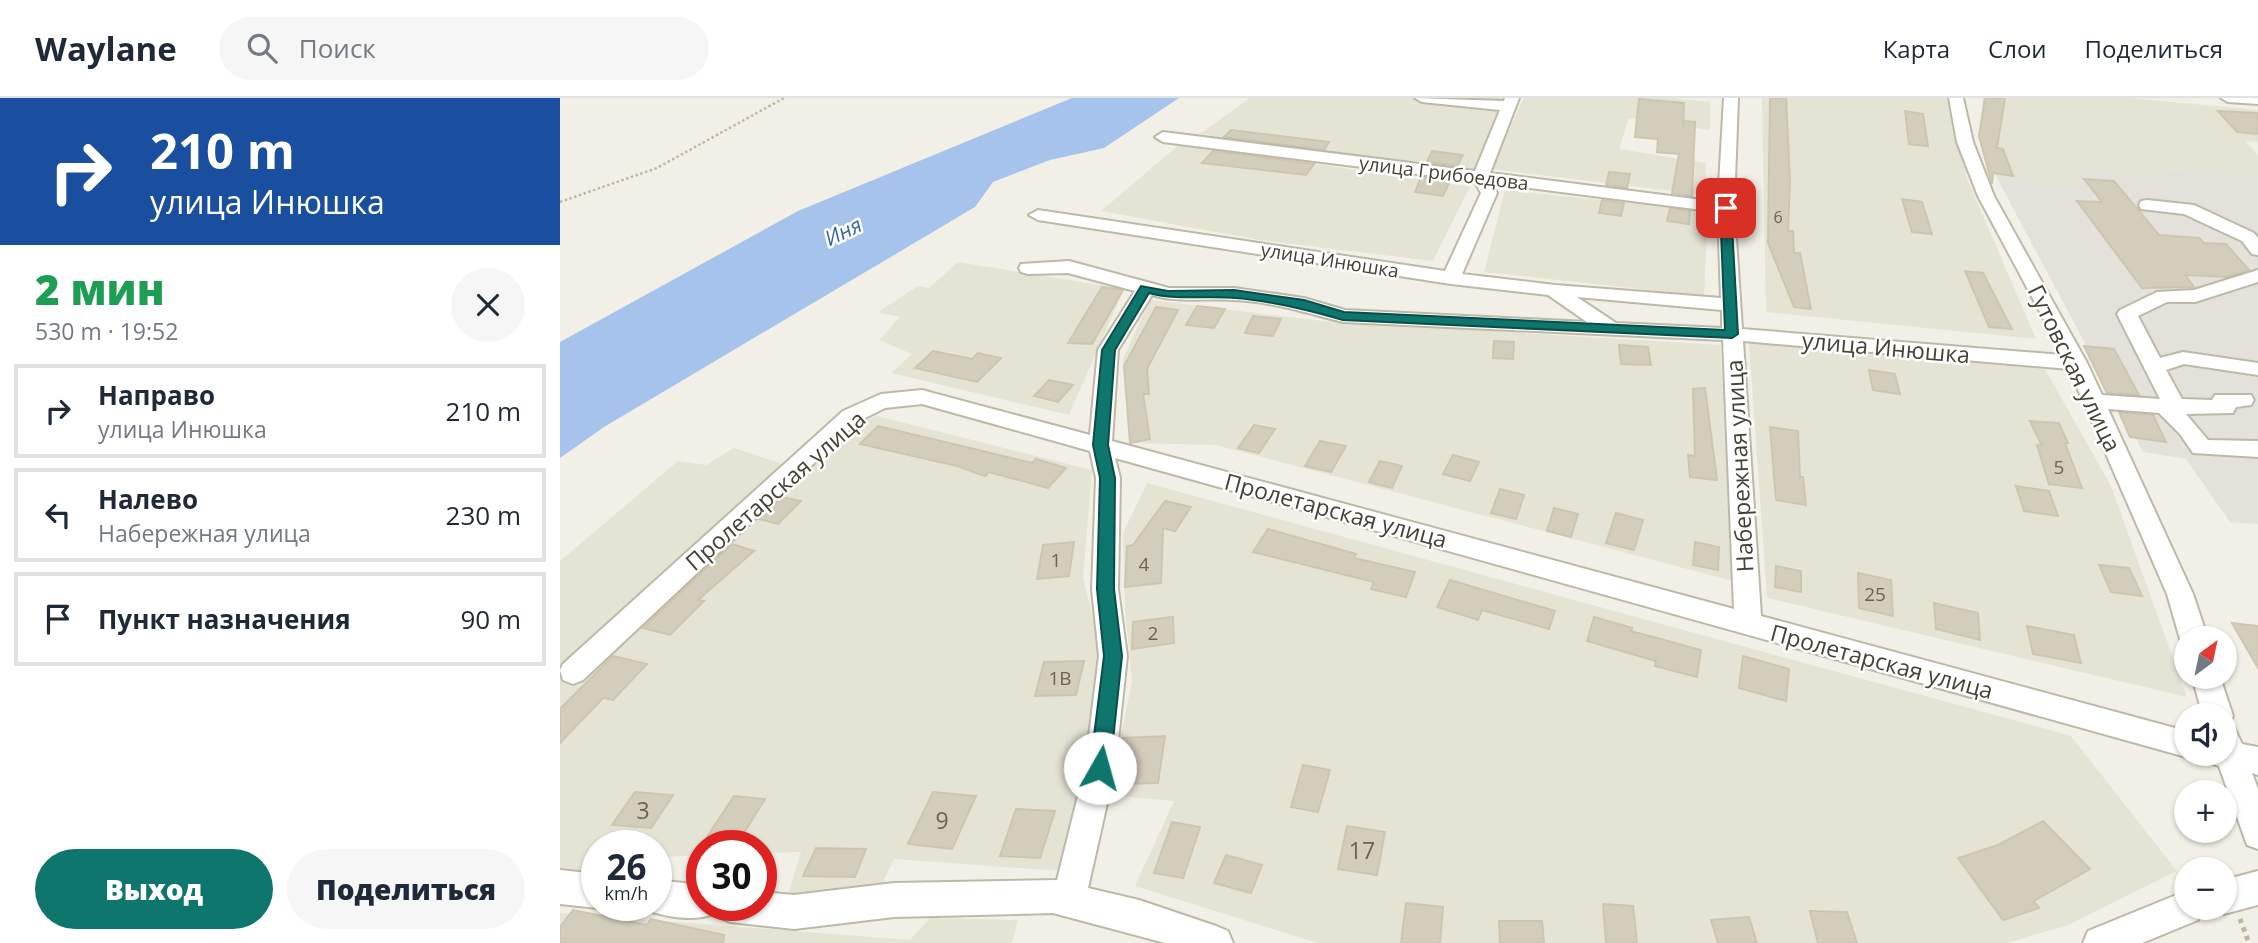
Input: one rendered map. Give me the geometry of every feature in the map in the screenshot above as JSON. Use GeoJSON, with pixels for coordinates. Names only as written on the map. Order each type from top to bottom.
{"type":"FeatureCollection","features":[{"type":"Feature","properties":{"kind":"street"},"geometry":{"type":"LineString","coordinates":[[1422,98],[1510,102],[1480,178],[1489,193],[1451,278]]}},
{"type":"Feature","properties":{"kind":"street","name":"Гутовская улица"},"geometry":{"type":"LineString","coordinates":[[1956,98],[1965,142],[1986,196],[2077,363],[2180,594],[2190,626]]}},
{"type":"Feature","properties":{"kind":"street"},"geometry":{"type":"LineString","coordinates":[[2228,98],[2258,100]]}},
{"type":"Feature","properties":{"kind":"street","name":"Набережная улица"},"geometry":{"type":"LineString","coordinates":[[1725,99],[1730,305],[1748,623]]}},
{"type":"Feature","properties":{"kind":"street","name":"улица Грибоедова"},"geometry":{"type":"LineString","coordinates":[[1163,137],[1726,208]]}},
{"type":"Feature","properties":{"kind":"street"},"geometry":{"type":"LineString","coordinates":[[2147,205],[2188,209],[2248,237],[2258,250]]}},
{"type":"Feature","properties":{"kind":"street","name":"улица Инюшка"},"geometry":{"type":"LineString","coordinates":[[1038,215],[1451,278],[1553,290],[1611,329]]}},
{"type":"Feature","properties":{"kind":"street","name":"улица Инюшка"},"geometry":{"type":"LineString","coordinates":[[1028,268],[1069,267],[1168,294],[1234,294],[1304,304],[1343,316],[1732,334],[2077,363]]}},
{"type":"Feature","properties":{"kind":"street"},"geometry":{"type":"LineString","coordinates":[[2258,276],[2195,296],[2164,296],[2127,314],[2155,367],[2170,407],[2201,448],[2258,450]]}},
{"type":"Feature","properties":{"kind":"street"},"geometry":{"type":"LineString","coordinates":[[1069,899],[1100,768],[1113,656],[1105,589],[1108,478],[1100,445],[1108,350],[1146,289]]}},
{"type":"Feature","properties":{"kind":"street"},"geometry":{"type":"LineString","coordinates":[[1553,290],[1730,305]]}},
{"type":"Feature","properties":{"kind":"street"},"geometry":{"type":"LineString","coordinates":[[2155,367],[2183,358],[2258,369]]}},
{"type":"Feature","properties":{"kind":"street","name":"Пролетарская улица"},"geometry":{"type":"LineString","coordinates":[[573,672],[851,416],[881,401],[922,397],[2174,741]]}},
{"type":"Feature","properties":{"kind":"street"},"geometry":{"type":"LineString","coordinates":[[2094,401],[2225,408],[2224,400],[2243,400]]}},
{"type":"Feature","properties":{"kind":"street"},"geometry":{"type":"LineString","coordinates":[[2237,762],[2258,834]]}},
{"type":"Feature","properties":{"kind":"street"},"geometry":{"type":"LineString","coordinates":[[560,887],[581,889]]}},
{"type":"Feature","properties":{"kind":"street"},"geometry":{"type":"LineString","coordinates":[[2237,894],[2258,888]]}},
{"type":"Feature","properties":{"kind":"street"},"geometry":{"type":"LineString","coordinates":[[777,910],[794,912],[894,900],[1053,896],[1139,917],[1216,943]]}},
{"type":"Feature","properties":{"kind":"street"},"geometry":{"type":"LineString","coordinates":[[2100,943],[2174,913]]}},
{"type":"Feature","properties":{"kind":"path"},"geometry":{"type":"LineString","coordinates":[[560,202],[657,167],[784,98]]}},
{"type":"Feature","properties":{"kind":"shaded area"},"geometry":{"type":"Polygon","coordinates":[[[1250,98],[1506,98],[1475,171],[1200,134],[1250,98]]]}},
{"type":"Feature","properties":{"kind":"shaded area"},"geometry":{"type":"Polygon","coordinates":[[[1524,98],[1671,98],[1710,102],[1710,130],[1629,118],[1619,149],[1706,163],[1705,195],[1491,169],[1524,98]]]}},
{"type":"Feature","properties":{"kind":"shaded area"},"geometry":{"type":"Polygon","coordinates":[[[1762,98],[1946,98],[1968,181],[2036,339],[1766,312],[1762,98]]]}},
{"type":"Feature","properties":{"kind":"shaded area"},"geometry":{"type":"Polygon","coordinates":[[[1983,98],[2129,98],[2258,110],[2258,142],[2245,141],[2258,155],[2258,176],[2170,170],[2161,176],[2114,174],[2101,168],[2078,166],[2079,183],[1998,180],[1980,143],[1983,98]]]}},
{"type":"Feature","properties":{"kind":"shaded area"},"geometry":{"type":"Polygon","coordinates":[[[1180,144],[1470,187],[1433,261],[1260,240],[1101,211],[1180,144]]]}},
{"type":"Feature","properties":{"kind":"shaded area"},"geometry":{"type":"Polygon","coordinates":[[[2077,166],[2101,168],[2115,174],[2161,176],[2170,170],[2258,176],[2258,524],[2230,522],[2186,459],[2143,452],[1998,180],[2078,183],[2077,166]]]}},
{"type":"Feature","properties":{"kind":"shaded area"},"geometry":{"type":"Polygon","coordinates":[[[1505,190],[1708,211],[1704,296],[1484,272],[1505,190]]]}},
{"type":"Feature","properties":{"kind":"shaded area"},"geometry":{"type":"Polygon","coordinates":[[[958,262],[1124,289],[1069,415],[891,373],[912,354],[879,340],[900,317],[878,312],[918,286],[929,288],[958,262]]]}},
{"type":"Feature","properties":{"kind":"shaded area"},"geometry":{"type":"Polygon","coordinates":[[[1150,300],[1322,321],[1720,345],[1733,581],[1216,445],[1130,443],[1123,359],[1150,300]]]}},
{"type":"Feature","properties":{"kind":"shaded area"},"geometry":{"type":"Polygon","coordinates":[[[1749,342],[2045,369],[2111,486],[2174,661],[2174,690],[2184,690],[2187,697],[1767,598],[1749,342]]]}},
{"type":"Feature","properties":{"kind":"shaded area"},"geometry":{"type":"Polygon","coordinates":[[[877,416],[1092,470],[1083,578],[1099,643],[1091,745],[1061,871],[894,859],[879,891],[788,894],[801,852],[777,853],[777,830],[686,830],[686,856],[672,857],[672,830],[581,830],[581,872],[560,870],[560,561],[678,461],[706,465],[734,448],[804,471],[866,420],[877,416]]]}},
{"type":"Feature","properties":{"kind":"shaded area"},"geometry":{"type":"Polygon","coordinates":[[[1147,483],[2071,736],[2174,867],[2174,872],[2068,925],[2007,943],[1318,943],[1135,886],[1174,801],[1109,795],[1132,681],[1125,607],[1123,533],[1147,483]]]}},
{"type":"Feature","properties":{"kind":"shaded area"},"geometry":{"type":"Polygon","coordinates":[[[560,913],[581,915],[581,921],[664,921],[910,940],[930,918],[1018,920],[1012,943],[560,943],[560,913]]]}},
{"type":"Feature","properties":{"kind":"water","name":"Иня"},"geometry":{"type":"Polygon","coordinates":[[[1072,98],[1179,98],[1104,148],[1050,160],[993,182],[975,207],[604,427],[560,458],[560,342],[798,211],[1072,98]]]}},
{"type":"Feature","properties":{"kind":"building"},"geometry":{"type":"Polygon","coordinates":[[[1770,98],[1786,98],[1790,181],[1788,231],[1793,231],[1794,253],[1800,253],[1811,309],[1794,307],[1768,243],[1770,98]]]}},
{"type":"Feature","properties":{"kind":"building"},"geometry":{"type":"Polygon","coordinates":[[[1985,98],[2005,98],[1997,148],[2003,149],[2013,176],[1993,173],[1992,184],[1979,136],[1985,98]]]}},
{"type":"Feature","properties":{"kind":"building"},"geometry":{"type":"Polygon","coordinates":[[[1639,99],[1684,103],[1683,127],[1684,121],[1695,122],[1692,196],[1672,193],[1679,154],[1657,152],[1658,139],[1635,137],[1639,99]]]}},
{"type":"Feature","properties":{"kind":"building"},"geometry":{"type":"Polygon","coordinates":[[[1905,111],[1923,114],[1928,146],[1909,144],[1905,111]]]}},
{"type":"Feature","properties":{"kind":"building"},"geometry":{"type":"Polygon","coordinates":[[[2218,111],[2258,113],[2258,134],[2237,132],[2218,111]]]}},
{"type":"Feature","properties":{"kind":"building"},"geometry":{"type":"Polygon","coordinates":[[[1231,130],[1329,142],[1324,150],[1224,137],[1231,130]]]}},
{"type":"Feature","properties":{"kind":"building"},"geometry":{"type":"Polygon","coordinates":[[[1213,151],[1314,164],[1306,175],[1202,163],[1213,151]]]}},
{"type":"Feature","properties":{"kind":"building"},"geometry":{"type":"Polygon","coordinates":[[[1432,151],[1463,155],[1457,166],[1427,162],[1432,151]]]}},
{"type":"Feature","properties":{"kind":"building"},"geometry":{"type":"Polygon","coordinates":[[[1609,172],[1630,174],[1627,188],[1606,185],[1609,172]]]}},
{"type":"Feature","properties":{"kind":"building"},"geometry":{"type":"Polygon","coordinates":[[[1421,177],[1450,181],[1443,196],[1415,192],[1421,177]]]}},
{"type":"Feature","properties":{"kind":"building"},"geometry":{"type":"Polygon","coordinates":[[[2084,179],[2114,181],[2159,235],[2199,238],[2204,243],[2226,244],[2249,270],[2226,277],[2185,275],[2194,287],[2142,288],[2077,201],[2102,202],[2084,179]]]}},
{"type":"Feature","properties":{"kind":"building"},"geometry":{"type":"Polygon","coordinates":[[[1902,199],[1922,202],[1932,234],[1912,232],[1902,199]]]}},
{"type":"Feature","properties":{"kind":"building"},"geometry":{"type":"Polygon","coordinates":[[[1602,200],[1624,203],[1621,216],[1599,213],[1602,200]]]}},
{"type":"Feature","properties":{"kind":"building"},"geometry":{"type":"Polygon","coordinates":[[[1670,208],[1690,211],[1689,224],[1667,221],[1670,208]]]}},
{"type":"Feature","properties":{"kind":"building"},"geometry":{"type":"Polygon","coordinates":[[[1965,271],[1983,273],[2012,329],[1989,327],[1965,271]]]}},
{"type":"Feature","properties":{"kind":"building"},"geometry":{"type":"Polygon","coordinates":[[[1102,287],[1123,290],[1092,344],[1068,343],[1102,287]]]}},
{"type":"Feature","properties":{"kind":"building"},"geometry":{"type":"Polygon","coordinates":[[[1197,306],[1225,309],[1214,328],[1186,325],[1197,306]]]}},
{"type":"Feature","properties":{"kind":"building"},"geometry":{"type":"Polygon","coordinates":[[[1156,307],[1178,310],[1147,369],[1149,394],[1143,394],[1150,439],[1130,443],[1124,366],[1156,307]]]}},
{"type":"Feature","properties":{"kind":"building"},"geometry":{"type":"Polygon","coordinates":[[[1253,316],[1281,319],[1273,336],[1245,333],[1253,316]]]}},
{"type":"Feature","properties":{"kind":"building"},"geometry":{"type":"Polygon","coordinates":[[[1494,341],[1514,342],[1513,359],[1493,358],[1494,341]]]}},
{"type":"Feature","properties":{"kind":"building"},"geometry":{"type":"Polygon","coordinates":[[[1619,345],[1648,347],[1651,365],[1621,364],[1619,345]]]}},
{"type":"Feature","properties":{"kind":"building"},"geometry":{"type":"Polygon","coordinates":[[[2084,346],[2114,349],[2139,395],[2107,393],[2084,346]]]}},
{"type":"Feature","properties":{"kind":"building"},"geometry":{"type":"Polygon","coordinates":[[[933,351],[972,359],[978,353],[1001,358],[977,382],[915,368],[933,351]]]}},
{"type":"Feature","properties":{"kind":"building"},"geometry":{"type":"Polygon","coordinates":[[[1869,370],[1895,374],[1900,394],[1873,390],[1869,370]]]}},
{"type":"Feature","properties":{"kind":"building"},"geometry":{"type":"Polygon","coordinates":[[[1049,380],[1073,385],[1058,402],[1034,396],[1049,380]]]}},
{"type":"Feature","properties":{"kind":"building"},"geometry":{"type":"Polygon","coordinates":[[[1705,388],[1717,480],[1690,477],[1688,455],[1695,456],[1693,389],[1705,388]]]}},
{"type":"Feature","properties":{"kind":"building"},"geometry":{"type":"Polygon","coordinates":[[[2119,412],[2153,415],[2166,442],[2130,437],[2119,412]]]}},
{"type":"Feature","properties":{"kind":"building"},"geometry":{"type":"Polygon","coordinates":[[[2030,421],[2059,423],[2082,488],[2049,484],[2037,445],[2042,446],[2030,421]]]}},
{"type":"Feature","properties":{"kind":"building"},"geometry":{"type":"Polygon","coordinates":[[[1254,425],[1275,429],[1259,453],[1238,448],[1254,425]]]}},
{"type":"Feature","properties":{"kind":"building"},"geometry":{"type":"Polygon","coordinates":[[[878,426],[1032,463],[1036,459],[1066,468],[1048,488],[989,472],[985,476],[957,466],[860,444],[878,426]]]}},
{"type":"Feature","properties":{"kind":"building"},"geometry":{"type":"Polygon","coordinates":[[[1770,427],[1798,431],[1800,477],[1803,477],[1806,505],[1776,500],[1770,427]]]}},
{"type":"Feature","properties":{"kind":"building"},"geometry":{"type":"Polygon","coordinates":[[[1320,441],[1346,446],[1331,472],[1305,466],[1320,441]]]}},
{"type":"Feature","properties":{"kind":"building"},"geometry":{"type":"Polygon","coordinates":[[[1453,455],[1479,462],[1470,481],[1443,474],[1453,455]]]}},
{"type":"Feature","properties":{"kind":"building"},"geometry":{"type":"Polygon","coordinates":[[[1380,461],[1402,466],[1392,488],[1369,482],[1380,461]]]}},
{"type":"Feature","properties":{"kind":"building"},"geometry":{"type":"Polygon","coordinates":[[[2016,486],[2049,491],[2058,516],[2024,511],[2016,486]]]}},
{"type":"Feature","properties":{"kind":"building"},"geometry":{"type":"Polygon","coordinates":[[[1500,489],[1524,495],[1516,519],[1491,513],[1500,489]]]}},
{"type":"Feature","properties":{"kind":"building"},"geometry":{"type":"Polygon","coordinates":[[[782,497],[801,501],[778,524],[759,519],[782,497]]]}},
{"type":"Feature","properties":{"kind":"building"},"geometry":{"type":"Polygon","coordinates":[[[1165,501],[1191,507],[1175,531],[1163,528],[1161,583],[1125,587],[1127,546],[1133,545],[1165,501]]]}},
{"type":"Feature","properties":{"kind":"building"},"geometry":{"type":"Polygon","coordinates":[[[1554,508],[1578,514],[1571,537],[1547,531],[1554,508]]]}},
{"type":"Feature","properties":{"kind":"building"},"geometry":{"type":"Polygon","coordinates":[[[1616,513],[1643,520],[1634,550],[1606,543],[1616,513]]]}},
{"type":"Feature","properties":{"kind":"building"},"geometry":{"type":"Polygon","coordinates":[[[1268,529],[1356,554],[1354,558],[1415,572],[1406,597],[1371,589],[1374,582],[1253,552],[1268,529]]]}},
{"type":"Feature","properties":{"kind":"building"},"geometry":{"type":"Polygon","coordinates":[[[1074,542],[1069,576],[1037,579],[1043,545],[1074,542]]]}},
{"type":"Feature","properties":{"kind":"building"},"geometry":{"type":"Polygon","coordinates":[[[1695,542],[1719,547],[1718,570],[1693,565],[1695,542]]]}},
{"type":"Feature","properties":{"kind":"building"},"geometry":{"type":"Polygon","coordinates":[[[732,544],[754,551],[698,600],[704,601],[670,635],[643,628],[732,544]]]}},
{"type":"Feature","properties":{"kind":"building"},"geometry":{"type":"Polygon","coordinates":[[[2099,565],[2129,568],[2142,596],[2111,592],[2099,565]]]}},
{"type":"Feature","properties":{"kind":"building"},"geometry":{"type":"Polygon","coordinates":[[[1776,566],[1801,571],[1801,592],[1775,587],[1776,566]]]}},
{"type":"Feature","properties":{"kind":"building"},"geometry":{"type":"Polygon","coordinates":[[[1858,573],[1891,580],[1893,616],[1859,608],[1858,573]]]}},
{"type":"Feature","properties":{"kind":"building"},"geometry":{"type":"Polygon","coordinates":[[[1450,580],[1555,611],[1549,629],[1482,610],[1478,620],[1437,607],[1450,580]]]}},
{"type":"Feature","properties":{"kind":"building"},"geometry":{"type":"Polygon","coordinates":[[[1934,603],[1978,613],[1980,640],[1936,629],[1934,603]]]}},
{"type":"Feature","properties":{"kind":"building"},"geometry":{"type":"Polygon","coordinates":[[[1173,617],[1174,643],[1132,649],[1133,622],[1173,617]]]}},
{"type":"Feature","properties":{"kind":"building"},"geometry":{"type":"Polygon","coordinates":[[[1594,617],[1632,628],[1631,631],[1701,650],[1697,677],[1655,666],[1656,661],[1587,641],[1594,617]]]}},
{"type":"Feature","properties":{"kind":"building"},"geometry":{"type":"Polygon","coordinates":[[[2232,623],[2258,626],[2258,668],[2237,632],[2237,626],[2232,623]]]}},
{"type":"Feature","properties":{"kind":"building"},"geometry":{"type":"Polygon","coordinates":[[[2027,626],[2074,635],[2081,663],[2033,654],[2027,626]]]}},
{"type":"Feature","properties":{"kind":"building"},"geometry":{"type":"Polygon","coordinates":[[[613,656],[647,664],[613,700],[603,698],[560,743],[560,709],[613,656]]]}},
{"type":"Feature","properties":{"kind":"building"},"geometry":{"type":"Polygon","coordinates":[[[1743,656],[1789,669],[1786,701],[1739,688],[1743,656]]]}},
{"type":"Feature","properties":{"kind":"building"},"geometry":{"type":"Polygon","coordinates":[[[1084,661],[1076,695],[1035,696],[1044,662],[1084,661]]]}},
{"type":"Feature","properties":{"kind":"building"},"geometry":{"type":"Polygon","coordinates":[[[1165,736],[1158,783],[1115,784],[1123,738],[1165,736]]]}},
{"type":"Feature","properties":{"kind":"building"},"geometry":{"type":"Polygon","coordinates":[[[1303,765],[1330,770],[1318,812],[1291,807],[1303,765]]]}},
{"type":"Feature","properties":{"kind":"building"},"geometry":{"type":"Polygon","coordinates":[[[635,792],[673,795],[651,828],[612,825],[635,792]]]}},
{"type":"Feature","properties":{"kind":"building"},"geometry":{"type":"Polygon","coordinates":[[[933,792],[976,796],[952,849],[908,844],[933,792]]]}},
{"type":"Feature","properties":{"kind":"building"},"geometry":{"type":"Polygon","coordinates":[[[734,796],[765,799],[746,830],[712,830],[734,796]]]}},
{"type":"Feature","properties":{"kind":"building"},"geometry":{"type":"Polygon","coordinates":[[[1016,809],[1055,811],[1040,858],[1000,856],[1016,809]]]}},
{"type":"Feature","properties":{"kind":"building"},"geometry":{"type":"Polygon","coordinates":[[[2043,821],[2090,869],[2034,901],[2039,908],[2003,920],[1958,858],[1998,845],[2043,821]]]}},
{"type":"Feature","properties":{"kind":"building"},"geometry":{"type":"Polygon","coordinates":[[[1172,822],[1200,827],[1183,878],[1154,873],[1172,822]]]}},
{"type":"Feature","properties":{"kind":"building"},"geometry":{"type":"Polygon","coordinates":[[[1347,826],[1385,832],[1377,875],[1338,869],[1347,826]]]}},
{"type":"Feature","properties":{"kind":"building"},"geometry":{"type":"Polygon","coordinates":[[[816,848],[866,849],[855,877],[803,876],[816,848]]]}},
{"type":"Feature","properties":{"kind":"building"},"geometry":{"type":"Polygon","coordinates":[[[1226,855],[1262,865],[1251,893],[1214,883],[1226,855]]]}},
{"type":"Feature","properties":{"kind":"building"},"geometry":{"type":"Polygon","coordinates":[[[1406,903],[1443,907],[1440,943],[1401,943],[1406,903]]]}},
{"type":"Feature","properties":{"kind":"building"},"geometry":{"type":"Polygon","coordinates":[[[1603,904],[1633,906],[1637,943],[1606,943],[1603,904]]]}},
{"type":"Feature","properties":{"kind":"building"},"geometry":{"type":"Polygon","coordinates":[[[573,910],[581,912],[581,921],[627,921],[647,925],[650,921],[660,921],[724,935],[723,943],[560,943],[560,927],[573,910]]]}},
{"type":"Feature","properties":{"kind":"building"},"geometry":{"type":"Polygon","coordinates":[[[1810,911],[1847,912],[1857,943],[1818,943],[1810,911]]]}},
{"type":"Feature","properties":{"kind":"building"},"geometry":{"type":"Polygon","coordinates":[[[1749,917],[1757,943],[1718,943],[1711,920],[1749,917]]]}},
{"type":"Feature","properties":{"kind":"building"},"geometry":{"type":"Polygon","coordinates":[[[1499,921],[1542,921],[1544,943],[1500,943],[1499,921]]]}},
{"type":"Feature","properties":{"kind":"route"},"geometry":{"type":"LineString","coordinates":[[1100,768],[1113,656],[1105,589],[1108,478],[1100,445],[1108,350],[1146,289],[1168,294],[1234,294],[1304,304],[1343,316],[1732,334],[1726,208]]}}]}
